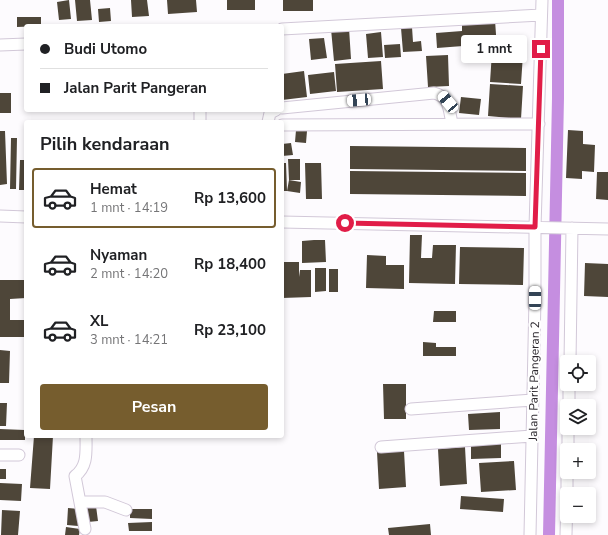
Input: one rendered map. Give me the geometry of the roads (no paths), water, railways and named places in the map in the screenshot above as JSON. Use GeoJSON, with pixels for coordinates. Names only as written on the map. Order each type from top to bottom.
{"type":"FeatureCollection","features":[{"type":"Feature","properties":{"kind":"street","name":"Jalan Parit Pangeran 2"},"geometry":{"type":"LineString","coordinates":[[530,535],[539,227],[539,124],[542,0]]}},
{"type":"Feature","properties":{"kind":"street"},"geometry":{"type":"LineString","coordinates":[[284,29],[541,15]]}},
{"type":"Feature","properties":{"kind":"street"},"geometry":{"type":"LineString","coordinates":[[0,46],[24,44]]}},
{"type":"Feature","properties":{"kind":"street"},"geometry":{"type":"LineString","coordinates":[[284,108],[434,93],[442,95],[448,102],[452,124]]}},
{"type":"Feature","properties":{"kind":"street"},"geometry":{"type":"LineString","coordinates":[[284,125],[539,124]]}},
{"type":"Feature","properties":{"kind":"street"},"geometry":{"type":"LineString","coordinates":[[0,216],[24,217]]}},
{"type":"Feature","properties":{"kind":"street"},"geometry":{"type":"LineString","coordinates":[[284,222],[608,229]]}},
{"type":"Feature","properties":{"kind":"street"},"geometry":{"type":"LineString","coordinates":[[567,228],[570,355]]}},
{"type":"Feature","properties":{"kind":"street"},"geometry":{"type":"LineString","coordinates":[[411,409],[533,400]]}},
{"type":"Feature","properties":{"kind":"street"},"geometry":{"type":"LineString","coordinates":[[381,446],[532,436]]}},
{"type":"Feature","properties":{"kind":"street"},"geometry":{"type":"LineString","coordinates":[[84,529],[75,476],[82,471],[85,464],[86,438]]}},
{"type":"Feature","properties":{"kind":"street"},"geometry":{"type":"LineString","coordinates":[[0,455],[19,455]]}},
{"type":"Feature","properties":{"kind":"street"},"geometry":{"type":"LineString","coordinates":[[80,502],[105,502],[126,510]]}},
{"type":"Feature","properties":{"kind":"street"},"geometry":{"type":"LineString","coordinates":[[566,523],[566,535]]}},
{"type":"Feature","properties":{"kind":"waterway"},"geometry":{"type":"LineString","coordinates":[[549,535],[558,98],[558,0]]}}]}
